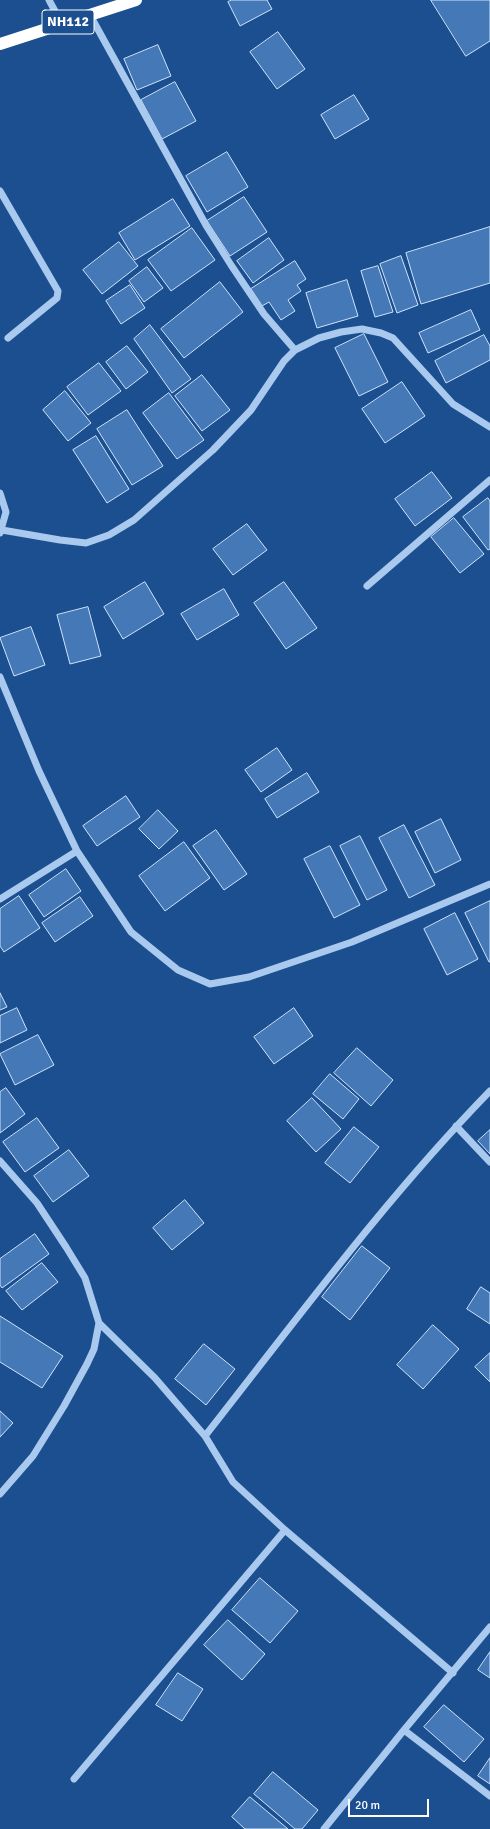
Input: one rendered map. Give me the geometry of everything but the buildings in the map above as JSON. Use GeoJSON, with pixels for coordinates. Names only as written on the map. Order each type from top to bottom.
{"type":"FeatureCollection","features":[{"type":"Feature","properties":{"kind":"highway","name":"NH112"},"geometry":{"type":"LineString","coordinates":[[0,44],[136,0]]}},
{"type":"Feature","properties":{"kind":"street"},"geometry":{"type":"LineString","coordinates":[[49,0],[62,24]]}},
{"type":"Feature","properties":{"kind":"street"},"geometry":{"type":"LineString","coordinates":[[90,15],[207,227],[230,265],[264,314],[295,350]]}},
{"type":"Feature","properties":{"kind":"street"},"geometry":{"type":"LineString","coordinates":[[0,191],[58,291],[57,298],[8,338]]}},
{"type":"Feature","properties":{"kind":"street"},"geometry":{"type":"LineString","coordinates":[[0,493],[6,512],[1,531],[86,543],[109,535],[134,520],[213,450],[251,410],[284,361],[295,350],[319,338],[341,332],[362,329],[381,333],[393,338],[453,404],[490,427]]}},
{"type":"Feature","properties":{"kind":"street"},"geometry":{"type":"LineString","coordinates":[[367,586],[490,480]]}},
{"type":"Feature","properties":{"kind":"street"},"geometry":{"type":"LineString","coordinates":[[0,677],[39,770],[77,851],[131,932],[178,970],[210,984],[249,977],[352,942],[490,884]]}},
{"type":"Feature","properties":{"kind":"street"},"geometry":{"type":"LineString","coordinates":[[0,899],[77,851]]}},
{"type":"Feature","properties":{"kind":"street"},"geometry":{"type":"LineString","coordinates":[[205,1436],[381,1210],[456,1126],[490,1091]]}},
{"type":"Feature","properties":{"kind":"street"},"geometry":{"type":"LineString","coordinates":[[456,1126],[490,1162]]}},
{"type":"Feature","properties":{"kind":"street"},"geometry":{"type":"LineString","coordinates":[[0,1160],[37,1203],[85,1278],[99,1323],[94,1349],[90,1359],[64,1406],[33,1456],[0,1494]]}},
{"type":"Feature","properties":{"kind":"street"},"geometry":{"type":"LineString","coordinates":[[99,1323],[155,1378],[205,1436],[233,1482],[285,1530],[453,1673]]}},
{"type":"Feature","properties":{"kind":"street"},"geometry":{"type":"LineString","coordinates":[[74,1779],[285,1530]]}},
{"type":"Feature","properties":{"kind":"street"},"geometry":{"type":"LineString","coordinates":[[324,1829],[490,1627]]}},
{"type":"Feature","properties":{"kind":"street"},"geometry":{"type":"LineString","coordinates":[[404,1730],[490,1796]]}}]}
